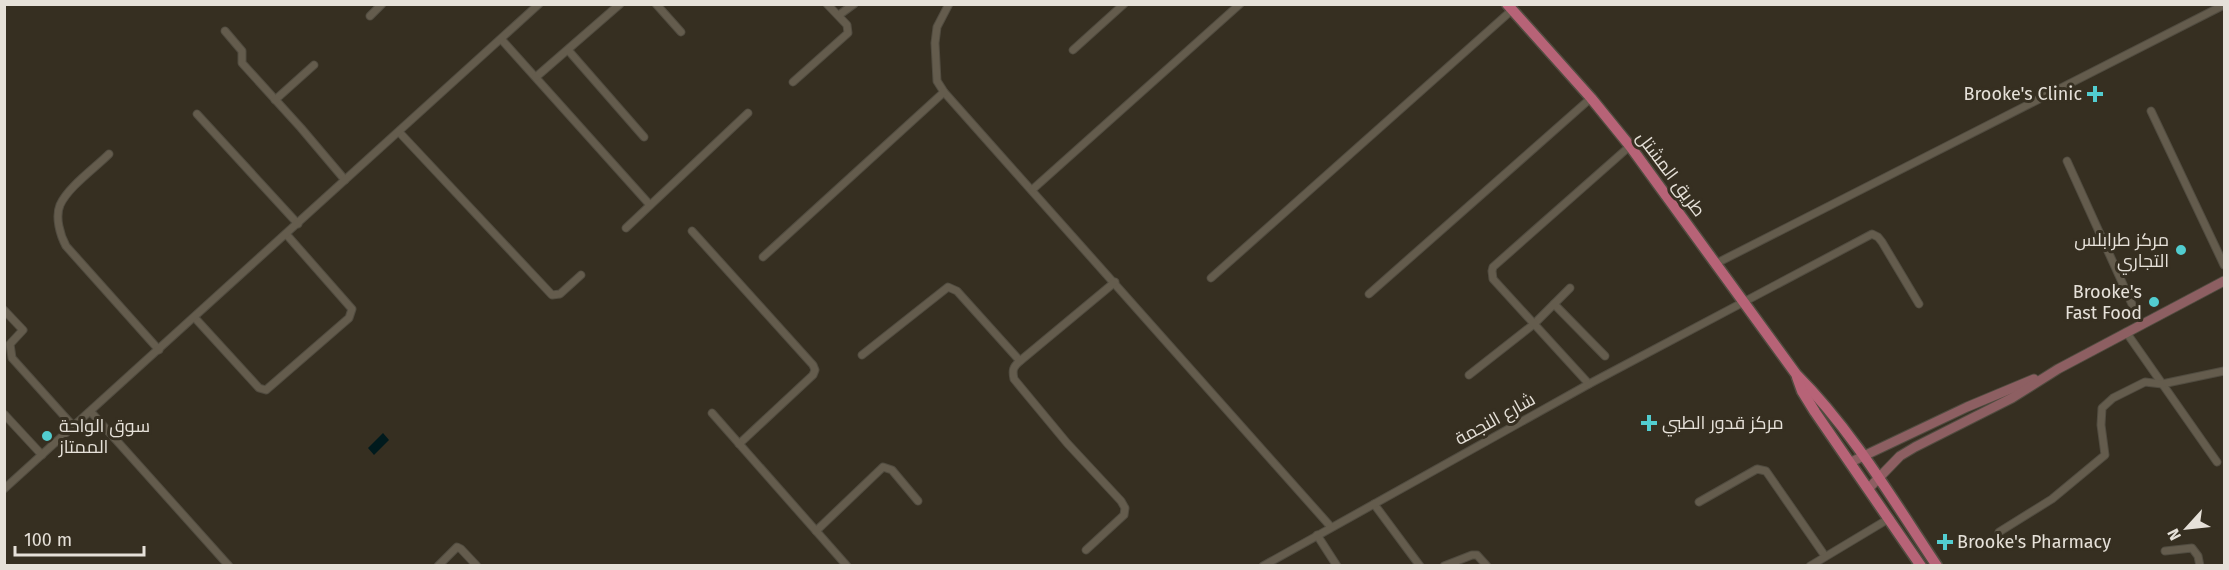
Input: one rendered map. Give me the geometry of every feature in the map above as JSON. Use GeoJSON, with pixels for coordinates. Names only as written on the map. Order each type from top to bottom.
{"type":"FeatureCollection","features":[{"type":"Feature","properties":{"kind":"main road","name":"طريق المشتل"},"geometry":{"type":"LineString","coordinates":[[1510,7],[1591,98],[1630,146],[1796,374],[1811,389],[1864,456],[1937,566]]}},
{"type":"Feature","properties":{"kind":"main road"},"geometry":{"type":"LineString","coordinates":[[1869,488],[1900,456],[1915,447],[2012,398],[2058,369],[2224,281]]}},
{"type":"Feature","properties":{"kind":"main road"},"geometry":{"type":"LineString","coordinates":[[1851,462],[1967,407],[2058,369]]}},
{"type":"Feature","properties":{"kind":"main road","name":"طريق المشتل"},"geometry":{"type":"LineString","coordinates":[[1796,374],[1802,391],[1921,566]]}},
{"type":"Feature","properties":{"kind":"street"},"geometry":{"type":"LineString","coordinates":[[370,16],[382,4]]}},
{"type":"Feature","properties":{"kind":"street"},"geometry":{"type":"LineString","coordinates":[[4,489],[539,4]]}},
{"type":"Feature","properties":{"kind":"street"},"geometry":{"type":"LineString","coordinates":[[536,77],[620,4]]}},
{"type":"Feature","properties":{"kind":"street"},"geometry":{"type":"LineString","coordinates":[[656,4],[681,32]]}},
{"type":"Feature","properties":{"kind":"street"},"geometry":{"type":"LineString","coordinates":[[793,82],[848,33],[847,25],[827,4]]}},
{"type":"Feature","properties":{"kind":"street"},"geometry":{"type":"LineString","coordinates":[[839,15],[854,4]]}},
{"type":"Feature","properties":{"kind":"street"},"geometry":{"type":"LineString","coordinates":[[949,4],[937,27],[935,43],[937,81],[944,92],[1331,527]]}},
{"type":"Feature","properties":{"kind":"street"},"geometry":{"type":"LineString","coordinates":[[1073,50],[1124,4]]}},
{"type":"Feature","properties":{"kind":"street"},"geometry":{"type":"LineString","coordinates":[[1032,189],[1240,4]]}},
{"type":"Feature","properties":{"kind":"street"},"geometry":{"type":"LineString","coordinates":[[1717,263],[2224,5]]}},
{"type":"Feature","properties":{"kind":"street"},"geometry":{"type":"LineString","coordinates":[[1210,278],[1510,7]]}},
{"type":"Feature","properties":{"kind":"street"},"geometry":{"type":"LineString","coordinates":[[225,31],[242,51],[242,63],[345,180]]}},
{"type":"Feature","properties":{"kind":"street"},"geometry":{"type":"LineString","coordinates":[[501,39],[650,205]]}},
{"type":"Feature","properties":{"kind":"street"},"geometry":{"type":"LineString","coordinates":[[568,50],[644,137]]}},
{"type":"Feature","properties":{"kind":"street"},"geometry":{"type":"LineString","coordinates":[[275,100],[314,65]]}},
{"type":"Feature","properties":{"kind":"street"},"geometry":{"type":"LineString","coordinates":[[763,257],[944,92]]}},
{"type":"Feature","properties":{"kind":"street"},"geometry":{"type":"LineString","coordinates":[[1368,294],[1591,98]]}},
{"type":"Feature","properties":{"kind":"street"},"geometry":{"type":"LineString","coordinates":[[2151,111],[2224,265]]}},
{"type":"Feature","properties":{"kind":"street"},"geometry":{"type":"LineString","coordinates":[[626,228],[748,113]]}},
{"type":"Feature","properties":{"kind":"street"},"geometry":{"type":"LineString","coordinates":[[197,114],[298,224]]}},
{"type":"Feature","properties":{"kind":"street"},"geometry":{"type":"LineString","coordinates":[[399,132],[552,295],[560,294],[581,275]]}},
{"type":"Feature","properties":{"kind":"street"},"geometry":{"type":"LineString","coordinates":[[1589,384],[1493,279],[1493,267],[1630,146]]}},
{"type":"Feature","properties":{"kind":"street"},"geometry":{"type":"LineString","coordinates":[[109,154],[60,205],[61,237],[102,288],[159,350]]}},
{"type":"Feature","properties":{"kind":"street"},"geometry":{"type":"LineString","coordinates":[[2067,161],[2141,324]]}},
{"type":"Feature","properties":{"kind":"street"},"geometry":{"type":"LineString","coordinates":[[692,231],[813,365],[815,370],[813,375],[739,444]]}},
{"type":"Feature","properties":{"kind":"street"},"geometry":{"type":"LineString","coordinates":[[195,318],[262,390],[270,388],[312,348],[349,318],[352,309],[286,234]]}},
{"type":"Feature","properties":{"kind":"street","name":"شارع النجمة"},"geometry":{"type":"LineString","coordinates":[[1263,566],[1589,384],[1872,234],[1882,242],[1919,304]]}},
{"type":"Feature","properties":{"kind":"street"},"geometry":{"type":"LineString","coordinates":[[1086,550],[1124,515],[1125,508],[1014,379],[1013,367],[1115,282]]}},
{"type":"Feature","properties":{"kind":"street"},"geometry":{"type":"LineString","coordinates":[[862,355],[948,287],[957,291],[1020,361]]}},
{"type":"Feature","properties":{"kind":"street"},"geometry":{"type":"LineString","coordinates":[[1470,375],[1534,324],[1570,288]]}},
{"type":"Feature","properties":{"kind":"street"},"geometry":{"type":"LineString","coordinates":[[1554,304],[1605,356]]}},
{"type":"Feature","properties":{"kind":"street"},"geometry":{"type":"LineString","coordinates":[[4,310],[23,330],[10,345],[12,358],[74,427]]}},
{"type":"Feature","properties":{"kind":"street"},"geometry":{"type":"LineString","coordinates":[[2126,332],[2217,462]]}},
{"type":"Feature","properties":{"kind":"street"},"geometry":{"type":"LineString","coordinates":[[1999,532],[2052,499],[2105,454],[2101,425],[2102,408],[2113,398],[2145,382],[2162,384],[2224,371]]}},
{"type":"Feature","properties":{"kind":"street"},"geometry":{"type":"LineString","coordinates":[[91,412],[229,566]]}},
{"type":"Feature","properties":{"kind":"street"},"geometry":{"type":"LineString","coordinates":[[712,413],[847,566]]}},
{"type":"Feature","properties":{"kind":"street"},"geometry":{"type":"LineString","coordinates":[[4,414],[42,455]]}},
{"type":"Feature","properties":{"kind":"street"},"geometry":{"type":"LineString","coordinates":[[816,531],[883,467],[892,471],[918,501]]}},
{"type":"Feature","properties":{"kind":"street"},"geometry":{"type":"LineString","coordinates":[[1699,502],[1757,469],[1766,471],[1825,556]]}},
{"type":"Feature","properties":{"kind":"street"},"geometry":{"type":"LineString","coordinates":[[1374,504],[1420,566]]}},
{"type":"Feature","properties":{"kind":"street"},"geometry":{"type":"LineString","coordinates":[[1810,566],[1890,518]]}},
{"type":"Feature","properties":{"kind":"street"},"geometry":{"type":"LineString","coordinates":[[1317,535],[1337,566]]}},
{"type":"Feature","properties":{"kind":"street"},"geometry":{"type":"LineString","coordinates":[[438,566],[457,547],[477,566]]}},
{"type":"Feature","properties":{"kind":"street"},"geometry":{"type":"LineString","coordinates":[[2165,552],[2192,548],[2198,556],[2200,566]]}},
{"type":"Feature","properties":{"kind":"street"},"geometry":{"type":"LineString","coordinates":[[1444,566],[1477,555],[1487,566]]}},
{"type":"Feature","properties":{"kind":"water"},"geometry":{"type":"Polygon","coordinates":[[[383,433],[389,440],[374,455],[368,448],[383,433]]]}},
{"type":"Feature","properties":{"kind":"place","name":"Brooke's Clinic"},"geometry":{"type":"Point","coordinates":[2095,94]}},
{"type":"Feature","properties":{"kind":"place","name":"مركز طرابلس التجاري"},"geometry":{"type":"Point","coordinates":[2181,250]}},
{"type":"Feature","properties":{"kind":"place","name":"Brooke's Fast Food"},"geometry":{"type":"Point","coordinates":[2154,302]}},
{"type":"Feature","properties":{"kind":"place","name":"مركز قدور الطبي"},"geometry":{"type":"Point","coordinates":[1649,423]}},
{"type":"Feature","properties":{"kind":"place","name":"سوق الواحة الممتاز"},"geometry":{"type":"Point","coordinates":[47,436]}},
{"type":"Feature","properties":{"kind":"place","name":"Brooke's Pharmacy"},"geometry":{"type":"Point","coordinates":[1945,542]}}]}
